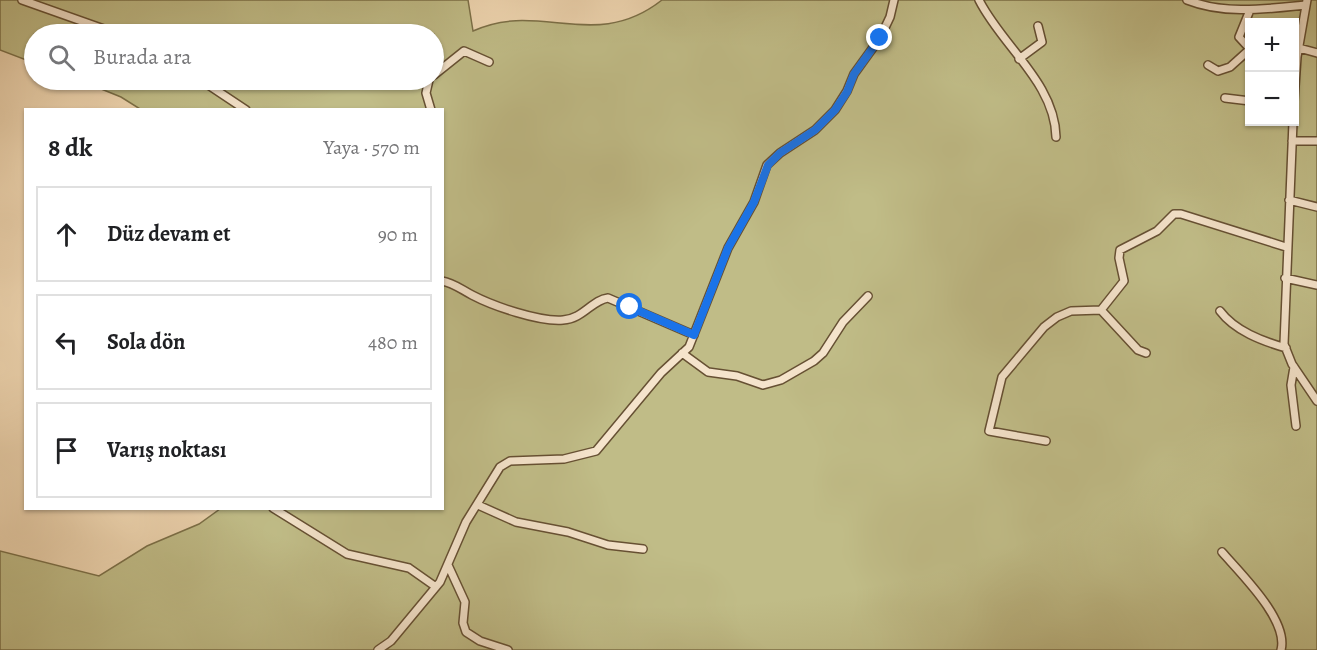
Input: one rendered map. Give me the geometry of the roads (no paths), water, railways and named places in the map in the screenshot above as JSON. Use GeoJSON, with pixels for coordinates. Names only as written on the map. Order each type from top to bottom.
{"type":"FeatureCollection","features":[{"type":"Feature","properties":{"kind":"street"},"geometry":{"type":"LineString","coordinates":[[22,0],[90,24]]}},
{"type":"Feature","properties":{"kind":"street"},"geometry":{"type":"LineString","coordinates":[[378,650],[391,641],[436,587],[466,522],[496,472],[504,464],[516,460],[564,459],[596,452],[661,373],[682,353],[694,335],[728,248],[754,202],[768,165],[780,153],[815,130],[835,110],[847,92],[854,74],[880,38],[890,17],[894,0]]}},
{"type":"Feature","properties":{"kind":"street"},"geometry":{"type":"LineString","coordinates":[[979,0],[1039,86],[1056,116],[1056,137]]}},
{"type":"Feature","properties":{"kind":"street"},"geometry":{"type":"LineString","coordinates":[[1187,0],[1204,7],[1250,10],[1306,2],[1299,48],[1317,53]]}},
{"type":"Feature","properties":{"kind":"street"},"geometry":{"type":"LineString","coordinates":[[1247,18],[1250,10]]}},
{"type":"Feature","properties":{"kind":"street"},"geometry":{"type":"LineString","coordinates":[[1245,23],[1239,38],[1245,44]]}},
{"type":"Feature","properties":{"kind":"street"},"geometry":{"type":"LineString","coordinates":[[1019,59],[1042,42],[1038,26]]}},
{"type":"Feature","properties":{"kind":"street"},"geometry":{"type":"LineString","coordinates":[[444,67],[464,51],[471,52],[489,63]]}},
{"type":"Feature","properties":{"kind":"street"},"geometry":{"type":"LineString","coordinates":[[1208,65],[1218,71],[1245,53]]}},
{"type":"Feature","properties":{"kind":"street"},"geometry":{"type":"LineString","coordinates":[[216,90],[243,108]]}},
{"type":"Feature","properties":{"kind":"street"},"geometry":{"type":"LineString","coordinates":[[427,90],[430,108]]}},
{"type":"Feature","properties":{"kind":"street"},"geometry":{"type":"LineString","coordinates":[[1225,98],[1245,100]]}},
{"type":"Feature","properties":{"kind":"street"},"geometry":{"type":"LineString","coordinates":[[1293,126],[1286,247],[1286,348],[1294,367],[1316,398]]}},
{"type":"Feature","properties":{"kind":"street"},"geometry":{"type":"LineString","coordinates":[[1292,141],[1317,141]]}},
{"type":"Feature","properties":{"kind":"street"},"geometry":{"type":"LineString","coordinates":[[1289,200],[1317,207]]}},
{"type":"Feature","properties":{"kind":"street"},"geometry":{"type":"LineString","coordinates":[[1101,310],[1124,281],[1119,258],[1120,250],[1157,231],[1174,214],[1181,214],[1286,247]]}},
{"type":"Feature","properties":{"kind":"street"},"geometry":{"type":"LineString","coordinates":[[1286,278],[1317,285]]}},
{"type":"Feature","properties":{"kind":"street"},"geometry":{"type":"LineString","coordinates":[[444,282],[488,302],[548,320],[576,317],[600,300],[608,298],[694,335]]}},
{"type":"Feature","properties":{"kind":"street"},"geometry":{"type":"LineString","coordinates":[[682,353],[716,375],[736,376],[763,385],[818,357],[843,322],[868,296]]}},
{"type":"Feature","properties":{"kind":"street"},"geometry":{"type":"LineString","coordinates":[[1046,441],[988,431],[1000,381],[1015,360],[1054,319],[1076,309],[1101,310],[1138,350],[1146,353]]}},
{"type":"Feature","properties":{"kind":"street"},"geometry":{"type":"LineString","coordinates":[[1220,311],[1234,326],[1267,342],[1286,348]]}},
{"type":"Feature","properties":{"kind":"street"},"geometry":{"type":"LineString","coordinates":[[1294,367],[1291,386],[1296,426]]}},
{"type":"Feature","properties":{"kind":"street"},"geometry":{"type":"LineString","coordinates":[[478,505],[516,522],[568,532],[608,545],[643,549]]}},
{"type":"Feature","properties":{"kind":"street"},"geometry":{"type":"LineString","coordinates":[[276,510],[347,554],[409,567],[436,587]]}},
{"type":"Feature","properties":{"kind":"street"},"geometry":{"type":"LineString","coordinates":[[1222,552],[1269,607],[1281,632],[1281,650]]}},
{"type":"Feature","properties":{"kind":"street"},"geometry":{"type":"LineString","coordinates":[[448,565],[465,602],[463,623],[466,632],[480,640],[508,650]]}}]}
